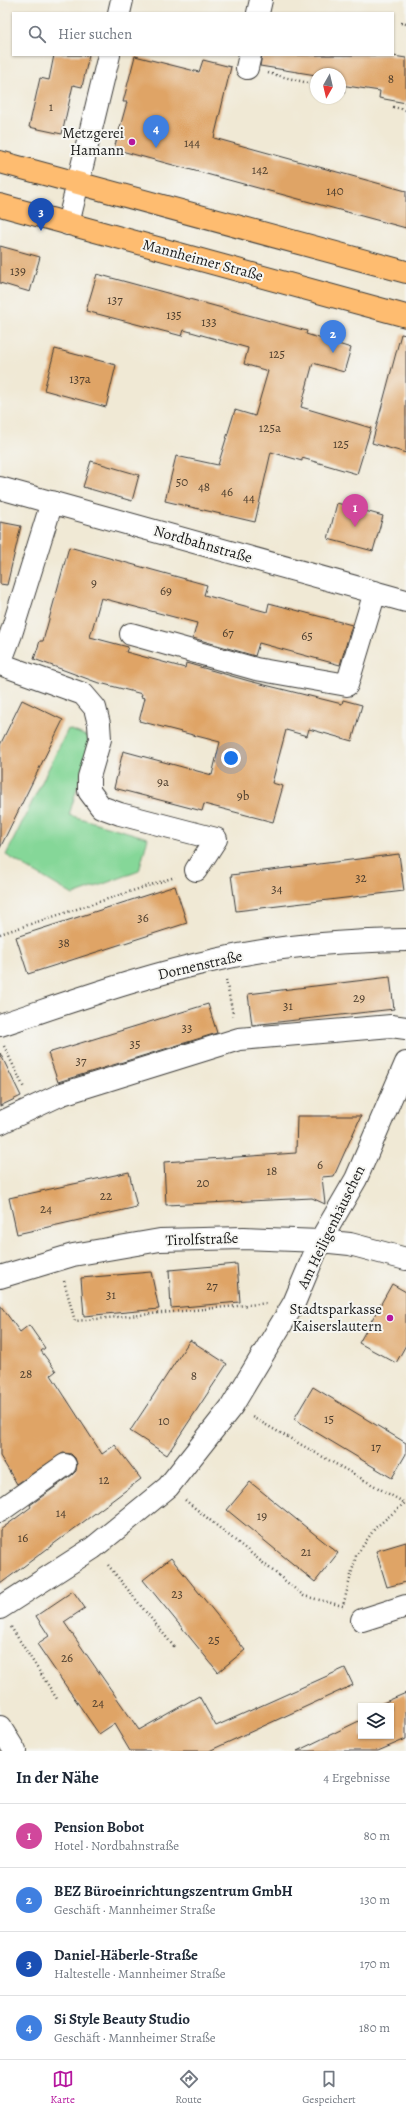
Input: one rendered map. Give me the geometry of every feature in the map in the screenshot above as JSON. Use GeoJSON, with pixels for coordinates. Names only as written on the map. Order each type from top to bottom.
{"type":"FeatureCollection","features":[{"type":"Feature","properties":{"kind":"main road"},"geometry":{"type":"LineString","coordinates":[[0,162],[406,272]]}},
{"type":"Feature","properties":{"kind":"main road","name":"Mannheimer Straße"},"geometry":{"type":"LineString","coordinates":[[0,205],[406,316]]}},
{"type":"Feature","properties":{"kind":"street"},"geometry":{"type":"LineString","coordinates":[[119,12],[122,0]]}},
{"type":"Feature","properties":{"kind":"street"},"geometry":{"type":"LineString","coordinates":[[258,12],[261,0]]}},
{"type":"Feature","properties":{"kind":"street"},"geometry":{"type":"LineString","coordinates":[[68,224],[109,56]]}},
{"type":"Feature","properties":{"kind":"street","name":"Nordbahnstraße"},"geometry":{"type":"LineString","coordinates":[[0,488],[406,601]]}},
{"type":"Feature","properties":{"kind":"street"},"geometry":{"type":"LineString","coordinates":[[52,502],[11,634],[0,664],[83,694],[95,708],[99,724],[100,739],[89,777],[89,791],[102,807],[120,814],[216,839],[196,870]]}},
{"type":"Feature","properties":{"kind":"street"},"geometry":{"type":"LineString","coordinates":[[131,634],[256,669],[347,685],[375,592]]}},
{"type":"Feature","properties":{"kind":"street","name":"Dornenstraße"},"geometry":{"type":"LineString","coordinates":[[1,1033],[136,980],[221,958],[295,947],[406,940]]}},
{"type":"Feature","properties":{"kind":"street"},"geometry":{"type":"LineString","coordinates":[[0,1123],[33,1106],[62,1094],[239,1038],[392,1026],[406,1028]]}},
{"type":"Feature","properties":{"kind":"street","name":"Am Heiligenhäuschen"},"geometry":{"type":"LineString","coordinates":[[4,1616],[93,1548],[168,1486],[232,1406],[294,1303],[320,1241],[356,1179],[406,1064]]}},
{"type":"Feature","properties":{"kind":"street","name":"Tirolfstraße"},"geometry":{"type":"LineString","coordinates":[[0,1277],[73,1255],[160,1240],[244,1238],[320,1241],[350,1244],[406,1259]]}},
{"type":"Feature","properties":{"kind":"street"},"geometry":{"type":"LineString","coordinates":[[0,1510],[65,1465]]}},
{"type":"Feature","properties":{"kind":"street"},"geometry":{"type":"LineString","coordinates":[[362,1620],[406,1606]]}},
{"type":"Feature","properties":{"kind":"street"},"geometry":{"type":"LineString","coordinates":[[0,1727],[15,1751]]}},
{"type":"Feature","properties":{"kind":"path"},"geometry":{"type":"LineString","coordinates":[[401,23],[406,24]]}},
{"type":"Feature","properties":{"kind":"path"},"geometry":{"type":"LineString","coordinates":[[249,61],[310,83]]}},
{"type":"Feature","properties":{"kind":"path"},"geometry":{"type":"LineString","coordinates":[[393,107],[406,110]]}},
{"type":"Feature","properties":{"kind":"path"},"geometry":{"type":"LineString","coordinates":[[0,934],[196,870]]}},
{"type":"Feature","properties":{"kind":"path"},"geometry":{"type":"LineString","coordinates":[[224,975],[239,1038]]}},
{"type":"Feature","properties":{"kind":"path"},"geometry":{"type":"LineString","coordinates":[[1,1033],[33,1106]]}},
{"type":"Feature","properties":{"kind":"path"},"geometry":{"type":"LineString","coordinates":[[62,1274],[74,1321],[277,1302]]}},
{"type":"Feature","properties":{"kind":"path"},"geometry":{"type":"LineString","coordinates":[[168,1486],[304,1596],[342,1606],[356,1556],[375,1528],[405,1502],[232,1406]]}},
{"type":"Feature","properties":{"kind":"path"},"geometry":{"type":"LineString","coordinates":[[93,1548],[175,1648]]}},
{"type":"Feature","properties":{"kind":"path"},"geometry":{"type":"LineString","coordinates":[[4,1616],[57,1699]]}},
{"type":"Feature","properties":{"kind":"green space"},"geometry":{"type":"Polygon","coordinates":[[[68,729],[92,738],[69,815],[148,838],[139,871],[73,895],[6,855],[68,729]]]}},
{"type":"Feature","properties":{"kind":"building"},"geometry":{"type":"Polygon","coordinates":[[[54,56],[89,56],[82,87],[73,85],[62,134],[29,127],[40,78],[49,80],[54,56]]]}},
{"type":"Feature","properties":{"kind":"building"},"geometry":{"type":"Polygon","coordinates":[[[135,56],[199,72],[203,60],[231,67],[214,138],[406,191],[406,228],[114,149],[127,102],[123,102],[135,56]]]}},
{"type":"Feature","properties":{"kind":"building"},"geometry":{"type":"Polygon","coordinates":[[[262,56],[393,56],[406,58],[406,103],[379,98],[380,91],[346,86],[346,68],[310,68],[310,74],[260,66],[262,56]]]}},
{"type":"Feature","properties":{"kind":"building"},"geometry":{"type":"Polygon","coordinates":[[[0,246],[40,257],[30,292],[0,283],[0,246]]]}},
{"type":"Feature","properties":{"kind":"building"},"geometry":{"type":"Polygon","coordinates":[[[97,274],[307,331],[306,334],[351,348],[344,372],[313,363],[301,407],[371,428],[357,474],[302,458],[302,461],[271,452],[255,522],[165,501],[176,456],[218,465],[235,410],[255,416],[268,371],[244,364],[248,348],[184,330],[182,336],[86,311],[97,274]]]}},
{"type":"Feature","properties":{"kind":"building"},"geometry":{"type":"Polygon","coordinates":[[[401,334],[406,335],[406,453],[372,443],[401,334]]]}},
{"type":"Feature","properties":{"kind":"building"},"geometry":{"type":"Polygon","coordinates":[[[55,349],[116,365],[106,407],[44,390],[55,349]]]}},
{"type":"Feature","properties":{"kind":"building"},"geometry":{"type":"Polygon","coordinates":[[[91,461],[139,475],[132,501],[83,487],[91,461]]]}},
{"type":"Feature","properties":{"kind":"building"},"geometry":{"type":"Polygon","coordinates":[[[337,503],[383,516],[373,551],[328,539],[337,503]]]}},
{"type":"Feature","properties":{"kind":"building"},"geometry":{"type":"Polygon","coordinates":[[[0,522],[21,526],[7,585],[0,584],[0,522]]]}},
{"type":"Feature","properties":{"kind":"building"},"geometry":{"type":"Polygon","coordinates":[[[69,547],[207,585],[204,595],[267,612],[269,603],[352,625],[340,665],[259,643],[255,656],[193,638],[197,623],[101,598],[90,637],[128,647],[126,652],[185,668],[186,663],[249,681],[342,704],[343,700],[362,705],[352,741],[309,729],[307,736],[286,730],[272,783],[283,786],[273,822],[204,804],[202,811],[114,788],[123,751],[212,775],[220,742],[139,721],[145,698],[141,697],[142,694],[96,682],[34,659],[40,641],[43,641],[69,547]]]}},
{"type":"Feature","properties":{"kind":"building"},"geometry":{"type":"Polygon","coordinates":[[[22,700],[63,720],[0,848],[0,745],[22,700]]]}},
{"type":"Feature","properties":{"kind":"building"},"geometry":{"type":"Polygon","coordinates":[[[399,854],[404,891],[236,911],[231,875],[399,854]]]}},
{"type":"Feature","properties":{"kind":"building"},"geometry":{"type":"Polygon","coordinates":[[[175,886],[187,923],[28,974],[16,937],[175,886]]]}},
{"type":"Feature","properties":{"kind":"building"},"geometry":{"type":"Polygon","coordinates":[[[390,977],[394,1009],[252,1025],[248,994],[390,977]]]}},
{"type":"Feature","properties":{"kind":"building"},"geometry":{"type":"Polygon","coordinates":[[[208,1004],[217,1033],[58,1082],[48,1053],[208,1004]]]}},
{"type":"Feature","properties":{"kind":"building"},"geometry":{"type":"Polygon","coordinates":[[[0,1053],[21,1096],[0,1106],[0,1053]]]}},
{"type":"Feature","properties":{"kind":"building"},"geometry":{"type":"Polygon","coordinates":[[[297,1116],[361,1116],[334,1176],[322,1177],[325,1204],[312,1198],[166,1205],[164,1162],[296,1153],[297,1116]]]}},
{"type":"Feature","properties":{"kind":"building"},"geometry":{"type":"Polygon","coordinates":[[[129,1172],[137,1207],[17,1234],[9,1198],[129,1172]]]}},
{"type":"Feature","properties":{"kind":"building"},"geometry":{"type":"Polygon","coordinates":[[[237,1264],[240,1302],[171,1308],[169,1270],[237,1264]]]}},
{"type":"Feature","properties":{"kind":"building"},"geometry":{"type":"Polygon","coordinates":[[[151,1272],[159,1309],[84,1316],[81,1278],[151,1272]]]}},
{"type":"Feature","properties":{"kind":"building","name":"Stadtsparkasse Kaiserslautern"},"geometry":{"type":"Polygon","coordinates":[[[392,1284],[406,1292],[406,1345],[396,1363],[359,1343],[392,1284]]]}},
{"type":"Feature","properties":{"kind":"building"},"geometry":{"type":"Polygon","coordinates":[[[0,1305],[20,1332],[29,1325],[45,1348],[41,1351],[56,1371],[51,1375],[102,1454],[115,1445],[141,1479],[0,1584],[0,1530],[31,1507],[30,1505],[72,1475],[76,1471],[77,1464],[75,1458],[71,1454],[63,1453],[17,1484],[0,1456],[0,1305]]]}},
{"type":"Feature","properties":{"kind":"building"},"geometry":{"type":"Polygon","coordinates":[[[190,1340],[227,1364],[167,1455],[130,1431],[190,1340]]]}},
{"type":"Feature","properties":{"kind":"building"},"geometry":{"type":"Polygon","coordinates":[[[313,1387],[406,1443],[406,1454],[392,1478],[294,1419],[313,1387]]]}},
{"type":"Feature","properties":{"kind":"building"},"geometry":{"type":"Polygon","coordinates":[[[250,1482],[338,1553],[315,1582],[227,1510],[250,1482]]]}},
{"type":"Feature","properties":{"kind":"building"},"geometry":{"type":"Polygon","coordinates":[[[406,1542],[406,1582],[387,1587],[376,1551],[406,1542]]]}},
{"type":"Feature","properties":{"kind":"building"},"geometry":{"type":"Polygon","coordinates":[[[171,1558],[245,1650],[218,1672],[143,1580],[171,1558]]]}},
{"type":"Feature","properties":{"kind":"building"},"geometry":{"type":"Polygon","coordinates":[[[73,1591],[85,1608],[64,1622],[139,1730],[199,1696],[216,1726],[345,1668],[353,1685],[209,1751],[130,1751],[114,1724],[99,1734],[37,1644],[49,1636],[36,1616],[73,1591]]]}},
{"type":"Feature","properties":{"kind":"building"},"geometry":{"type":"Polygon","coordinates":[[[406,1693],[406,1739],[378,1751],[297,1751],[358,1721],[358,1739],[394,1739],[394,1703],[383,1703],[406,1693]]]}},
{"type":"Feature","properties":{"kind":"place","name":"Metzgerei Hamann"},"geometry":{"type":"Point","coordinates":[132,142]}},
{"type":"Feature","properties":{"kind":"place","name":"Si Style Beauty Studio"},"geometry":{"type":"Point","coordinates":[156,148]}},
{"type":"Feature","properties":{"kind":"place","name":"Daniel-Häberle-Straße"},"geometry":{"type":"Point","coordinates":[41,231]}},
{"type":"Feature","properties":{"kind":"place","name":"BEZ Büroeinrichtungszentrum GmbH"},"geometry":{"type":"Point","coordinates":[333,353]}},
{"type":"Feature","properties":{"kind":"place","name":"Pension Bobot"},"geometry":{"type":"Point","coordinates":[355,527]}},
{"type":"Feature","properties":{"kind":"place","name":"Stadtsparkasse Kaiserslautern"},"geometry":{"type":"Point","coordinates":[390,1318]}}]}
